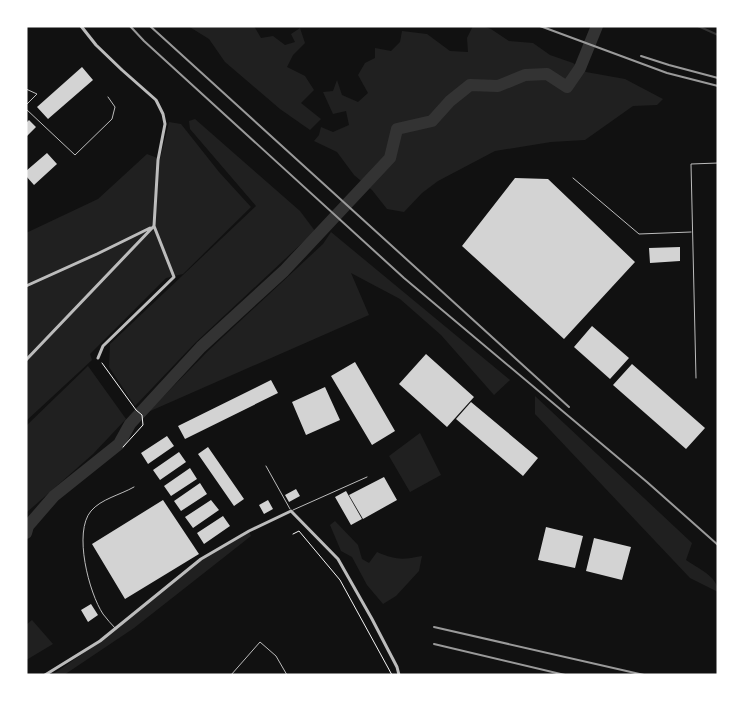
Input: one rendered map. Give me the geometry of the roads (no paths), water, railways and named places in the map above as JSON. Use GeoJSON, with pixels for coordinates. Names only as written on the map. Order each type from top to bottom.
{"type":"FeatureCollection","features":[{"type":"Feature","properties":{"kind":"street"},"geometry":{"type":"LineString","coordinates":[[81,26],[109,57],[156,100],[163,114],[165,124],[158,160],[154,226],[174,277],[102,346],[98,358]]}},
{"type":"Feature","properties":{"kind":"street"},"geometry":{"type":"LineString","coordinates":[[26,286],[98,254],[154,226]]}},
{"type":"Feature","properties":{"kind":"street"},"geometry":{"type":"LineString","coordinates":[[26,360],[154,226]]}},
{"type":"Feature","properties":{"kind":"street"},"geometry":{"type":"LineString","coordinates":[[45,675],[100,641],[201,559],[250,531],[291,511],[338,560],[397,667],[399,675]]}},
{"type":"Feature","properties":{"kind":"lane"},"geometry":{"type":"LineString","coordinates":[[26,89],[37,94],[26,105]]}},
{"type":"Feature","properties":{"kind":"lane"},"geometry":{"type":"LineString","coordinates":[[26,110],[75,155],[112,119],[115,107],[108,97]]}},
{"type":"Feature","properties":{"kind":"lane"},"geometry":{"type":"LineString","coordinates":[[696,378],[691,164],[718,163]]}},
{"type":"Feature","properties":{"kind":"lane"},"geometry":{"type":"LineString","coordinates":[[573,178],[639,234],[692,232]]}},
{"type":"Feature","properties":{"kind":"lane"},"geometry":{"type":"LineString","coordinates":[[266,466],[291,511],[367,477]]}},
{"type":"Feature","properties":{"kind":"lane"},"geometry":{"type":"LineString","coordinates":[[116,629],[102,613],[89,583],[84,555],[83,532],[89,513],[101,502],[134,487]]}},
{"type":"Feature","properties":{"kind":"lane"},"geometry":{"type":"LineString","coordinates":[[231,675],[260,642],[276,656],[287,675]]}},
{"type":"Feature","properties":{"kind":"waterway"},"geometry":{"type":"LineString","coordinates":[[26,533],[28,526],[54,496],[119,444],[130,424],[201,347],[284,271],[390,158],[397,129],[432,121],[450,101],[470,85],[498,86],[525,75],[547,74],[567,87],[580,68],[597,26]]}},
{"type":"Feature","properties":{"kind":"waterway"},"geometry":{"type":"LineString","coordinates":[[698,26],[718,35]]}},
{"type":"Feature","properties":{"kind":"railway"},"geometry":{"type":"LineString","coordinates":[[130,26],[144,41],[404,278],[647,482],[718,545]]}},
{"type":"Feature","properties":{"kind":"railway"},"geometry":{"type":"LineString","coordinates":[[150,26],[569,407]]}},
{"type":"Feature","properties":{"kind":"railway"},"geometry":{"type":"LineString","coordinates":[[540,26],[667,73],[718,86]]}},
{"type":"Feature","properties":{"kind":"railway"},"geometry":{"type":"LineString","coordinates":[[641,56],[718,78]]}},
{"type":"Feature","properties":{"kind":"railway"},"geometry":{"type":"LineString","coordinates":[[434,627],[644,675]]}},
{"type":"Feature","properties":{"kind":"railway"},"geometry":{"type":"LineString","coordinates":[[434,644],[565,675]]}}]}
